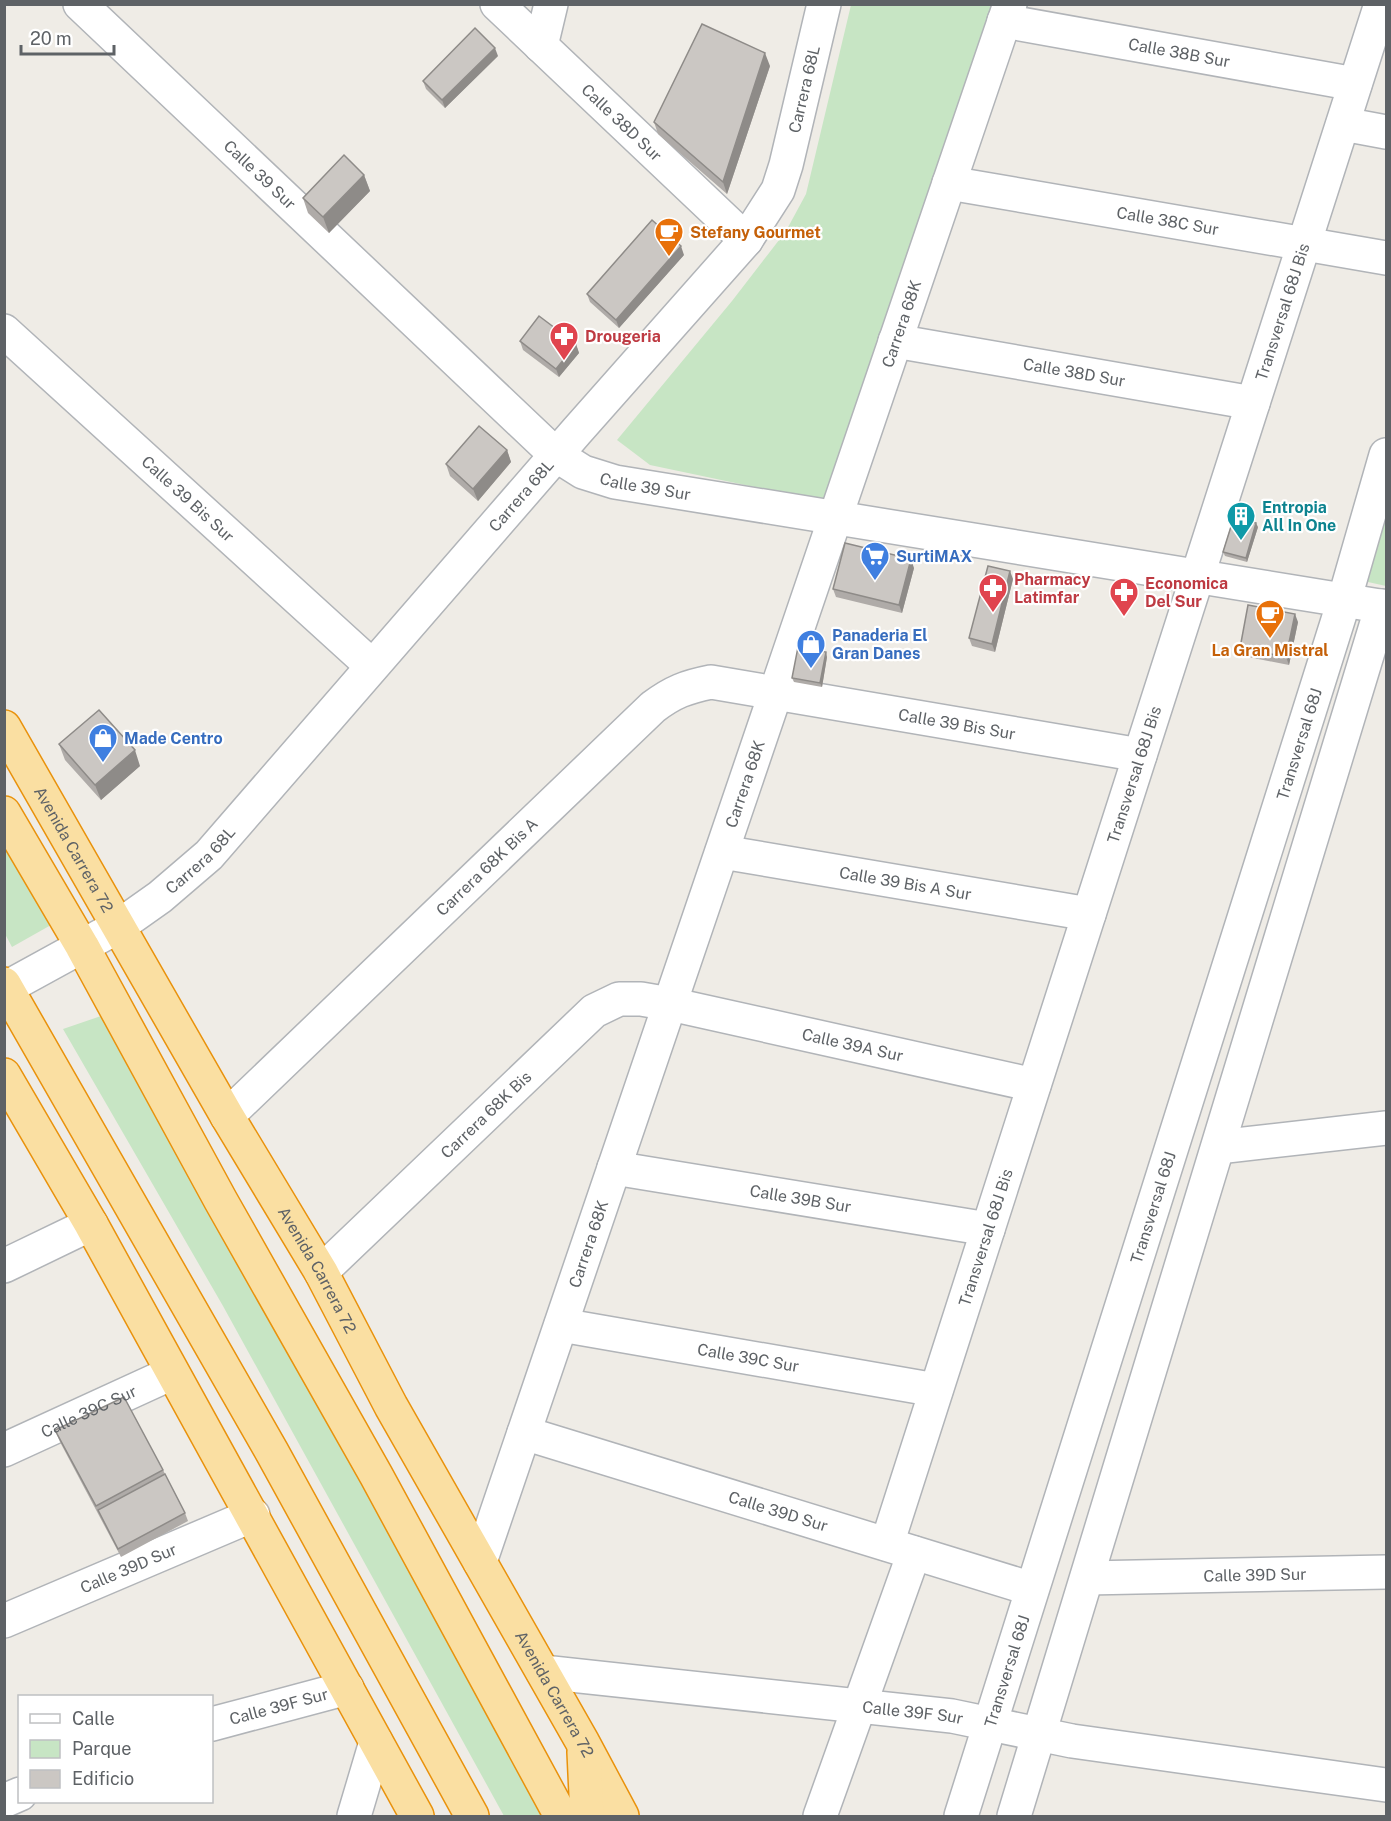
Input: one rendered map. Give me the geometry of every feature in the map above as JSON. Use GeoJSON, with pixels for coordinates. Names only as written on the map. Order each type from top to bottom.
{"type":"FeatureCollection","features":[{"type":"Feature","properties":{"kind":"highway","name":"Avenida Carrera 72"},"geometry":{"type":"LineString","coordinates":[[4,727],[227,1116],[321,1272],[391,1406],[543,1672],[622,1816]]}},
{"type":"Feature","properties":{"kind":"highway"},"geometry":{"type":"LineString","coordinates":[[4,813],[82,946],[221,1201],[500,1700],[561,1816]]}},
{"type":"Feature","properties":{"kind":"highway"},"geometry":{"type":"LineString","coordinates":[[5,987],[272,1452],[472,1816]]}},
{"type":"Feature","properties":{"kind":"highway"},"geometry":{"type":"LineString","coordinates":[[4,1076],[92,1224],[417,1816]]}},
{"type":"Feature","properties":{"kind":"highway"},"geometry":{"type":"LineString","coordinates":[[172,1373],[272,1452]]}},
{"type":"Feature","properties":{"kind":"highway"},"geometry":{"type":"LineString","coordinates":[[583,1743],[587,1816]]}},
{"type":"Feature","properties":{"kind":"street","name":"Calle 39 Sur"},"geometry":{"type":"LineString","coordinates":[[80,4],[556,455],[583,472],[615,482],[1384,607]]}},
{"type":"Feature","properties":{"kind":"street","name":"Calle 38D Sur"},"geometry":{"type":"LineString","coordinates":[[498,4],[746,240]]}},
{"type":"Feature","properties":{"kind":"street"},"geometry":{"type":"LineString","coordinates":[[541,46],[551,4]]}},
{"type":"Feature","properties":{"kind":"street","name":"Carrera 68L"},"geometry":{"type":"LineString","coordinates":[[118,926],[160,897],[209,855],[746,240],[762,218],[780,182],[824,4]]}},
{"type":"Feature","properties":{"kind":"street"},"geometry":{"type":"LineString","coordinates":[[1366,4],[1369,42]]}},
{"type":"Feature","properties":{"kind":"street","name":"Transversal 68J Bis"},"geometry":{"type":"LineString","coordinates":[[820,1816],[860,1705],[900,1549],[936,1390],[1381,4]]}},
{"type":"Feature","properties":{"kind":"street","name":"Calle 38B Sur"},"geometry":{"type":"LineString","coordinates":[[1007,13],[1355,84]]}},
{"type":"Feature","properties":{"kind":"street","name":"Carrera 68K"},"geometry":{"type":"LineString","coordinates":[[480,1562],[1007,13]]}},
{"type":"Feature","properties":{"kind":"street"},"geometry":{"type":"LineString","coordinates":[[1343,124],[1386,132]]}},
{"type":"Feature","properties":{"kind":"street","name":"Calle 38C Sur"},"geometry":{"type":"LineString","coordinates":[[949,183],[1386,258]]}},
{"type":"Feature","properties":{"kind":"street","name":"Calle 39 Bis Sur"},"geometry":{"type":"LineString","coordinates":[[4,332],[372,666]]}},
{"type":"Feature","properties":{"kind":"street","name":"Calle 38D Sur"},"geometry":{"type":"LineString","coordinates":[[895,341],[1253,403]]}},
{"type":"Feature","properties":{"kind":"street","name":"Transversal 68J"},"geometry":{"type":"LineString","coordinates":[[961,1816],[1344,601],[1386,455]]}},
{"type":"Feature","properties":{"kind":"street"},"geometry":{"type":"LineString","coordinates":[[1014,1816],[1384,607]]}},
{"type":"Feature","properties":{"kind":"street","name":"Carrera 68K Bis A"},"geometry":{"type":"LineString","coordinates":[[227,1116],[653,707],[669,695],[684,688],[711,682],[775,694]]}},
{"type":"Feature","properties":{"kind":"street","name":"Calle 39 Bis Sur"},"geometry":{"type":"LineString","coordinates":[[775,694],[1140,755]]}},
{"type":"Feature","properties":{"kind":"street","name":"Calle 39 Bis A Sur"},"geometry":{"type":"LineString","coordinates":[[722,852],[1089,914]]}},
{"type":"Feature","properties":{"kind":"street"},"geometry":{"type":"LineString","coordinates":[[5,987],[118,926]]}},
{"type":"Feature","properties":{"kind":"street","name":"Carrera 68K Bis"},"geometry":{"type":"LineString","coordinates":[[321,1272],[594,1011],[619,999],[641,999],[670,1004]]}},
{"type":"Feature","properties":{"kind":"street","name":"Calle 39A Sur"},"geometry":{"type":"LineString","coordinates":[[670,1004],[1034,1085]]}},
{"type":"Feature","properties":{"kind":"street"},"geometry":{"type":"LineString","coordinates":[[1218,1147],[1386,1128]]}},
{"type":"Feature","properties":{"kind":"street","name":"Calle 39B Sur"},"geometry":{"type":"LineString","coordinates":[[614,1168],[988,1229]]}},
{"type":"Feature","properties":{"kind":"street"},"geometry":{"type":"LineString","coordinates":[[4,1266],[92,1224]]}},
{"type":"Feature","properties":{"kind":"street","name":"Calle 39C Sur"},"geometry":{"type":"LineString","coordinates":[[561,1325],[936,1390]]}},
{"type":"Feature","properties":{"kind":"street","name":"Calle 39C Sur"},"geometry":{"type":"LineString","coordinates":[[4,1450],[172,1373]]}},
{"type":"Feature","properties":{"kind":"street","name":"Calle 39D Sur"},"geometry":{"type":"LineString","coordinates":[[524,1432],[1032,1589]]}},
{"type":"Feature","properties":{"kind":"street","name":"Calle 39D Sur"},"geometry":{"type":"LineString","coordinates":[[4,1621],[253,1515]]}},
{"type":"Feature","properties":{"kind":"street","name":"Calle 39D Sur"},"geometry":{"type":"LineString","coordinates":[[1087,1578],[1386,1572]]}},
{"type":"Feature","properties":{"kind":"street","name":"Calle 39F Sur"},"geometry":{"type":"LineString","coordinates":[[543,1672],[952,1716],[1072,1741],[1386,1785]]}},
{"type":"Feature","properties":{"kind":"street","name":"Calle 39F Sur"},"geometry":{"type":"LineString","coordinates":[[213,1724],[347,1688]]}},
{"type":"Feature","properties":{"kind":"street"},"geometry":{"type":"LineString","coordinates":[[354,1816],[376,1742]]}},
{"type":"Feature","properties":{"kind":"street"},"geometry":{"type":"LineString","coordinates":[[4,1801],[18,1795]]}},
{"type":"Feature","properties":{"kind":"green space"},"geometry":{"type":"Polygon","coordinates":[[[851,5],[999,5],[830,503],[650,465],[617,440],[732,301],[786,231],[806,194],[851,5]]]}},
{"type":"Feature","properties":{"kind":"green space"},"geometry":{"type":"Polygon","coordinates":[[[1386,488],[1386,586],[1359,580],[1386,488]]]}},
{"type":"Feature","properties":{"kind":"green space"},"geometry":{"type":"Polygon","coordinates":[[[4,845],[51,925],[12,947],[5,934],[4,845]]]}},
{"type":"Feature","properties":{"kind":"green space"},"geometry":{"type":"Polygon","coordinates":[[[101,1016],[480,1693],[545,1816],[504,1816],[223,1306],[63,1029],[101,1016]]]}},
{"type":"Feature","properties":{"kind":"building"},"geometry":{"type":"Polygon","coordinates":[[[702,24],[765,53],[723,182],[654,122],[702,24]]]}},
{"type":"Feature","properties":{"kind":"building"},"geometry":{"type":"Polygon","coordinates":[[[475,28],[495,48],[442,100],[423,81],[475,28]]]}},
{"type":"Feature","properties":{"kind":"building"},"geometry":{"type":"Polygon","coordinates":[[[344,155],[364,175],[323,217],[303,198],[344,155]]]}},
{"type":"Feature","properties":{"kind":"building"},"geometry":{"type":"Polygon","coordinates":[[[652,220],[681,246],[616,320],[587,294],[652,220]]]}},
{"type":"Feature","properties":{"kind":"building"},"geometry":{"type":"Polygon","coordinates":[[[539,316],[576,344],[556,369],[520,341],[539,316]]]}},
{"type":"Feature","properties":{"kind":"building"},"geometry":{"type":"Polygon","coordinates":[[[479,426],[507,450],[473,489],[446,464],[479,426]]]}},
{"type":"Feature","properties":{"kind":"building","name":"Entropia All In One"},"geometry":{"type":"Polygon","coordinates":[[[1234,517],[1256,523],[1246,558],[1223,552],[1234,517]]]}},
{"type":"Feature","properties":{"kind":"building","name":"SurtiMAX"},"geometry":{"type":"Polygon","coordinates":[[[845,543],[911,559],[899,605],[833,589],[845,543]]]}},
{"type":"Feature","properties":{"kind":"building","name":"Pharmacy Latimfar"},"geometry":{"type":"Polygon","coordinates":[[[988,566],[1010,571],[992,644],[969,638],[988,566]]]}},
{"type":"Feature","properties":{"kind":"building","name":"La Gran Mistral"},"geometry":{"type":"Polygon","coordinates":[[[1248,605],[1295,614],[1286,657],[1240,648],[1248,605]]]}},
{"type":"Feature","properties":{"kind":"building","name":"Panaderia El Gran Danes"},"geometry":{"type":"Polygon","coordinates":[[[798,647],[826,652],[820,683],[792,678],[798,647]]]}},
{"type":"Feature","properties":{"kind":"building","name":"Made Centro"},"geometry":{"type":"Polygon","coordinates":[[[99,710],[135,750],[95,785],[59,744],[99,710]]]}},
{"type":"Feature","properties":{"kind":"building"},"geometry":{"type":"Polygon","coordinates":[[[124,1397],[163,1470],[96,1506],[55,1430],[124,1397]]]}},
{"type":"Feature","properties":{"kind":"building"},"geometry":{"type":"Polygon","coordinates":[[[165,1474],[185,1513],[118,1549],[98,1510],[165,1474]]]}},
{"type":"Feature","properties":{"kind":"place","name":"Stefany Gourmet"},"geometry":{"type":"Point","coordinates":[669,258]}},
{"type":"Feature","properties":{"kind":"place","name":"Drougeria"},"geometry":{"type":"Point","coordinates":[564,362]}},
{"type":"Feature","properties":{"kind":"place","name":"Entropia All In One"},"geometry":{"type":"Point","coordinates":[1241,542]}},
{"type":"Feature","properties":{"kind":"place","name":"SurtiMAX"},"geometry":{"type":"Point","coordinates":[875,582]}},
{"type":"Feature","properties":{"kind":"place","name":"Pharmacy Latimfar"},"geometry":{"type":"Point","coordinates":[993,614]}},
{"type":"Feature","properties":{"kind":"place","name":"Economica Del Sur"},"geometry":{"type":"Point","coordinates":[1124,618]}},
{"type":"Feature","properties":{"kind":"place","name":"La Gran Mistral"},"geometry":{"type":"Point","coordinates":[1270,640]}},
{"type":"Feature","properties":{"kind":"place","name":"Panaderia El Gran Danes"},"geometry":{"type":"Point","coordinates":[811,670]}},
{"type":"Feature","properties":{"kind":"place","name":"Made Centro"},"geometry":{"type":"Point","coordinates":[103,764]}}]}
